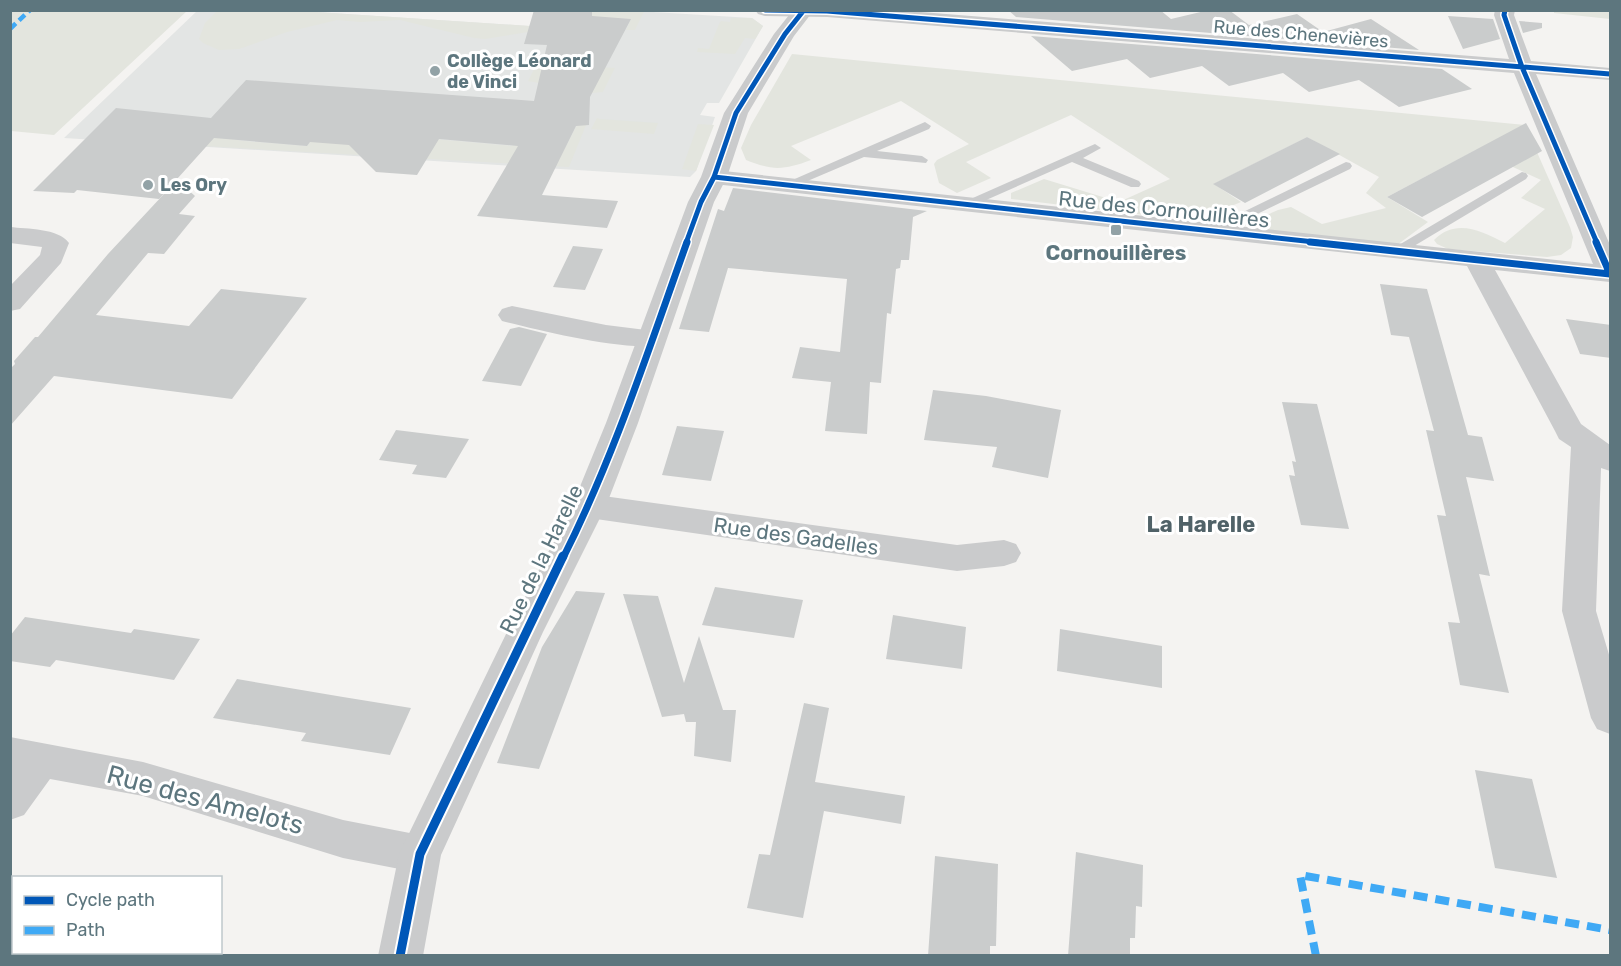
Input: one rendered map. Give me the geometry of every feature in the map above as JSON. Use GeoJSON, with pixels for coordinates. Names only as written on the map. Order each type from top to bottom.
{"type":"FeatureCollection","features":[{"type":"Feature","properties":{"kind":"street","name":"Rue des Chenevières"},"geometry":{"type":"LineString","coordinates":[[765,10],[827,11],[1522,67]]}},
{"type":"Feature","properties":{"kind":"street"},"geometry":{"type":"LineString","coordinates":[[1505,10],[1504,15],[1522,67],[1611,74]]}},
{"type":"Feature","properties":{"kind":"street","name":"Rue de la Harelle"},"geometry":{"type":"LineString","coordinates":[[400,956],[420,854],[525,632],[589,506],[622,423],[701,202],[714,177],[736,113],[785,34],[804,11]]}},
{"type":"Feature","properties":{"kind":"street","name":"Rue des Cornouillères"},"geometry":{"type":"LineString","coordinates":[[714,177],[1611,274],[1522,67]]}},
{"type":"Feature","properties":{"kind":"street"},"geometry":{"type":"LineString","coordinates":[[10,236],[40,238],[56,243],[52,257],[10,303]]}},
{"type":"Feature","properties":{"kind":"street"},"geometry":{"type":"LineString","coordinates":[[1477,261],[1570,431],[1598,452],[1579,612],[1611,718]]}},
{"type":"Feature","properties":{"kind":"street"},"geometry":{"type":"LineString","coordinates":[[512,315],[606,334],[652,338]]}},
{"type":"Feature","properties":{"kind":"street","name":"Rue des Gadelles"},"geometry":{"type":"LineString","coordinates":[[589,506],[957,558],[1004,553]]}},
{"type":"Feature","properties":{"kind":"street","name":"Rue des Amelots"},"geometry":{"type":"LineString","coordinates":[[10,802],[26,757],[143,779],[343,839],[420,854]]}},
{"type":"Feature","properties":{"kind":"lane"},"geometry":{"type":"LineString","coordinates":[[787,185],[925,126]]}},
{"type":"Feature","properties":{"kind":"lane"},"geometry":{"type":"LineString","coordinates":[[963,205],[1095,148]]}},
{"type":"Feature","properties":{"kind":"lane"},"geometry":{"type":"LineString","coordinates":[[863,153],[922,159]]}},
{"type":"Feature","properties":{"kind":"lane"},"geometry":{"type":"LineString","coordinates":[[1073,158],[1135,184]]}},
{"type":"Feature","properties":{"kind":"lane"},"geometry":{"type":"LineString","coordinates":[[1209,232],[1346,166]]}},
{"type":"Feature","properties":{"kind":"lane"},"geometry":{"type":"LineString","coordinates":[[1394,252],[1522,176]]}},
{"type":"Feature","properties":{"kind":"shaded area"},"geometry":{"type":"Polygon","coordinates":[[[218,10],[301,11],[530,26],[528,32],[485,39],[400,20],[360,22],[337,20],[287,32],[239,49],[219,50],[199,39],[205,23],[218,10]]]}},
{"type":"Feature","properties":{"kind":"shaded area","name":"Collège Léonard de Vinci"},"geometry":{"type":"Polygon","coordinates":[[[620,10],[752,18],[763,26],[719,103],[707,103],[700,115],[715,117],[696,171],[690,177],[64,138],[197,11],[301,11],[529,26],[620,10]]]}},
{"type":"Feature","properties":{"kind":"shaded area"},"geometry":{"type":"Polygon","coordinates":[[[10,11],[187,11],[54,135],[11,131],[10,11]]]}},
{"type":"Feature","properties":{"kind":"shaded area"},"geometry":{"type":"Polygon","coordinates":[[[570,11],[644,12],[635,30],[626,30],[631,19],[579,16],[570,11]]]}},
{"type":"Feature","properties":{"kind":"shaded area"},"geometry":{"type":"Polygon","coordinates":[[[1554,11],[1610,11],[1610,19],[1554,13],[1554,11]]]}},
{"type":"Feature","properties":{"kind":"shaded area"},"geometry":{"type":"Polygon","coordinates":[[[731,18],[752,18],[763,26],[755,39],[745,38],[735,54],[697,52],[698,48],[709,49],[721,21],[730,22],[731,18]]]}},
{"type":"Feature","properties":{"kind":"shaded area"},"geometry":{"type":"Polygon","coordinates":[[[792,54],[1525,125],[1570,227],[1573,237],[1571,248],[1561,255],[1547,257],[1448,249],[1437,244],[1434,240],[1442,233],[1460,228],[1487,234],[1505,243],[1545,209],[1521,198],[1541,180],[1476,150],[1387,197],[1428,222],[1397,245],[1260,229],[1247,224],[1278,210],[1291,207],[1322,224],[1386,208],[1366,193],[1379,177],[1307,137],[1214,184],[1241,202],[1195,221],[1011,199],[1011,193],[1044,179],[1119,202],[1170,179],[1071,115],[966,162],[991,178],[957,193],[939,183],[934,164],[937,160],[969,144],[901,101],[791,146],[811,160],[778,168],[746,160],[741,148],[751,125],[792,54]]]}},
{"type":"Feature","properties":{"kind":"shaded area"},"geometry":{"type":"Polygon","coordinates":[[[537,63],[615,68],[603,92],[592,93],[528,81],[537,63]]]}},
{"type":"Feature","properties":{"kind":"shaded area"},"geometry":{"type":"Polygon","coordinates":[[[597,118],[658,123],[654,134],[591,129],[597,118]]]}},
{"type":"Feature","properties":{"kind":"shaded area"},"geometry":{"type":"Polygon","coordinates":[[[698,124],[714,125],[696,171],[682,169],[698,124]]]}},
{"type":"Feature","properties":{"kind":"shaded area"},"geometry":{"type":"Polygon","coordinates":[[[577,125],[586,125],[569,167],[167,144],[183,129],[243,141],[307,146],[310,142],[334,130],[512,146],[519,135],[564,150],[577,125]]]}},
{"type":"Feature","properties":{"kind":"building"},"geometry":{"type":"Polygon","coordinates":[[[534,10],[592,10],[592,16],[631,19],[590,97],[589,125],[576,126],[542,195],[618,201],[607,228],[477,216],[518,146],[439,139],[417,175],[376,172],[349,145],[310,142],[307,146],[214,138],[159,199],[77,190],[74,193],[33,191],[116,108],[211,118],[246,80],[534,101],[547,45],[524,44],[534,10]]]}},
{"type":"Feature","properties":{"kind":"building"},"geometry":{"type":"Polygon","coordinates":[[[1008,10],[1160,10],[1171,19],[1209,10],[1229,10],[1249,25],[1297,14],[1323,32],[1371,19],[1419,50],[1016,17],[1008,10]]]}},
{"type":"Feature","properties":{"kind":"building"},"geometry":{"type":"Polygon","coordinates":[[[1448,16],[1493,19],[1500,39],[1463,49],[1448,16]]]}},
{"type":"Feature","properties":{"kind":"building"},"geometry":{"type":"Polygon","coordinates":[[[1519,21],[1542,23],[1542,28],[1523,33],[1519,21]]]}},
{"type":"Feature","properties":{"kind":"building"},"geometry":{"type":"Polygon","coordinates":[[[1031,36],[1442,69],[1472,89],[1399,107],[1359,80],[1309,92],[1283,73],[1229,86],[1202,66],[1150,78],[1127,59],[1072,71],[1031,36]]]}},
{"type":"Feature","properties":{"kind":"building"},"geometry":{"type":"Polygon","coordinates":[[[1526,123],[1542,151],[1422,217],[1387,197],[1526,123]]]}},
{"type":"Feature","properties":{"kind":"building"},"geometry":{"type":"Polygon","coordinates":[[[1307,137],[1340,154],[1245,203],[1213,184],[1307,137]]]}},
{"type":"Feature","properties":{"kind":"building"},"geometry":{"type":"Polygon","coordinates":[[[177,180],[195,196],[179,214],[195,216],[164,254],[148,253],[96,315],[189,326],[221,289],[307,298],[232,399],[54,376],[10,426],[10,369],[15,364],[14,361],[177,180]]]}},
{"type":"Feature","properties":{"kind":"building"},"geometry":{"type":"Polygon","coordinates":[[[733,188],[927,211],[913,217],[909,260],[901,260],[900,268],[896,269],[891,314],[887,313],[881,383],[870,382],[867,434],[825,431],[831,382],[792,378],[800,347],[840,352],[847,279],[728,268],[709,332],[679,329],[718,209],[724,211],[733,188]]]}},
{"type":"Feature","properties":{"kind":"building"},"geometry":{"type":"Polygon","coordinates":[[[573,246],[603,249],[585,290],[553,287],[573,246]]]}},
{"type":"Feature","properties":{"kind":"building"},"geometry":{"type":"Polygon","coordinates":[[[1380,284],[1427,289],[1468,435],[1482,437],[1494,481],[1466,477],[1490,576],[1479,574],[1509,693],[1460,685],[1448,622],[1460,623],[1437,515],[1446,516],[1426,430],[1434,431],[1409,337],[1391,335],[1380,284]]]}},
{"type":"Feature","properties":{"kind":"building"},"geometry":{"type":"Polygon","coordinates":[[[1566,319],[1611,325],[1611,358],[1580,354],[1566,319]]]}},
{"type":"Feature","properties":{"kind":"building"},"geometry":{"type":"Polygon","coordinates":[[[519,327],[547,334],[521,386],[482,381],[510,329],[519,327]]]}},
{"type":"Feature","properties":{"kind":"building"},"geometry":{"type":"Polygon","coordinates":[[[933,390],[986,396],[1061,410],[1048,478],[992,467],[997,447],[924,440],[933,390]]]}},
{"type":"Feature","properties":{"kind":"building"},"geometry":{"type":"Polygon","coordinates":[[[1282,402],[1317,404],[1349,529],[1301,525],[1289,475],[1295,476],[1292,461],[1296,462],[1282,402]]]}},
{"type":"Feature","properties":{"kind":"building"},"geometry":{"type":"Polygon","coordinates":[[[677,426],[724,431],[711,481],[662,475],[677,426]]]}},
{"type":"Feature","properties":{"kind":"building"},"geometry":{"type":"Polygon","coordinates":[[[396,430],[469,439],[446,478],[412,474],[417,465],[379,460],[396,430]]]}},
{"type":"Feature","properties":{"kind":"building"},"geometry":{"type":"Polygon","coordinates":[[[715,587],[803,600],[794,638],[702,625],[715,587]]]}},
{"type":"Feature","properties":{"kind":"building"},"geometry":{"type":"Polygon","coordinates":[[[576,591],[605,593],[539,769],[497,763],[542,647],[576,591]]]}},
{"type":"Feature","properties":{"kind":"building"},"geometry":{"type":"Polygon","coordinates":[[[623,594],[658,596],[684,683],[699,636],[723,710],[736,710],[731,762],[694,756],[696,722],[686,722],[684,714],[662,717],[623,594]]]}},
{"type":"Feature","properties":{"kind":"building"},"geometry":{"type":"Polygon","coordinates":[[[893,615],[966,627],[962,669],[886,659],[893,615]]]}},
{"type":"Feature","properties":{"kind":"building"},"geometry":{"type":"Polygon","coordinates":[[[25,617],[131,633],[134,629],[200,639],[174,680],[56,660],[50,667],[10,661],[10,636],[25,617]]]}},
{"type":"Feature","properties":{"kind":"building"},"geometry":{"type":"Polygon","coordinates":[[[1060,629],[1162,646],[1162,688],[1057,671],[1060,629]]]}},
{"type":"Feature","properties":{"kind":"building"},"geometry":{"type":"Polygon","coordinates":[[[237,679],[411,708],[390,755],[301,741],[306,733],[213,718],[237,679]]]}},
{"type":"Feature","properties":{"kind":"building"},"geometry":{"type":"Polygon","coordinates":[[[804,703],[829,708],[815,782],[905,796],[901,824],[824,811],[803,918],[747,908],[759,854],[770,855],[804,703]]]}},
{"type":"Feature","properties":{"kind":"building"},"geometry":{"type":"Polygon","coordinates":[[[1475,770],[1532,779],[1557,878],[1495,868],[1475,770]]]}},
{"type":"Feature","properties":{"kind":"building"},"geometry":{"type":"Polygon","coordinates":[[[1076,852],[1143,865],[1142,907],[1136,906],[1135,938],[1130,938],[1130,956],[1068,956],[1076,852]]]}},
{"type":"Feature","properties":{"kind":"building"},"geometry":{"type":"Polygon","coordinates":[[[935,856],[998,864],[996,946],[990,946],[990,956],[928,956],[935,856]]]}},
{"type":"Feature","properties":{"kind":"marked path"},"geometry":{"type":"LineString","coordinates":[[10,29],[30,10]]}},
{"type":"Feature","properties":{"kind":"marked path"},"geometry":{"type":"LineString","coordinates":[[1316,956],[1300,875],[1610,930]]}},
{"type":"Feature","properties":{"kind":"cycle path"},"geometry":{"type":"LineString","coordinates":[[765,10],[827,11],[1610,74]]}},
{"type":"Feature","properties":{"kind":"cycle path"},"geometry":{"type":"LineString","coordinates":[[400,956],[420,854],[525,632],[589,506],[622,423],[701,202],[714,177],[736,113],[785,34],[804,10]]}},
{"type":"Feature","properties":{"kind":"cycle path"},"geometry":{"type":"LineString","coordinates":[[714,177],[1610,274],[1522,67],[1504,15],[1505,10]]}},
{"type":"Feature","properties":{"kind":"place","name":"Collège Léonard de Vinci"},"geometry":{"type":"Point","coordinates":[435,71]}},
{"type":"Feature","properties":{"kind":"place","name":"Les Ory"},"geometry":{"type":"Point","coordinates":[148,185]}},
{"type":"Feature","properties":{"kind":"place","name":"Cornouillères"},"geometry":{"type":"Point","coordinates":[1116,230]}},
{"type":"Feature","properties":{"kind":"district","name":"La Harelle"},"geometry":{"type":"Point","coordinates":[1201,524]}}]}
